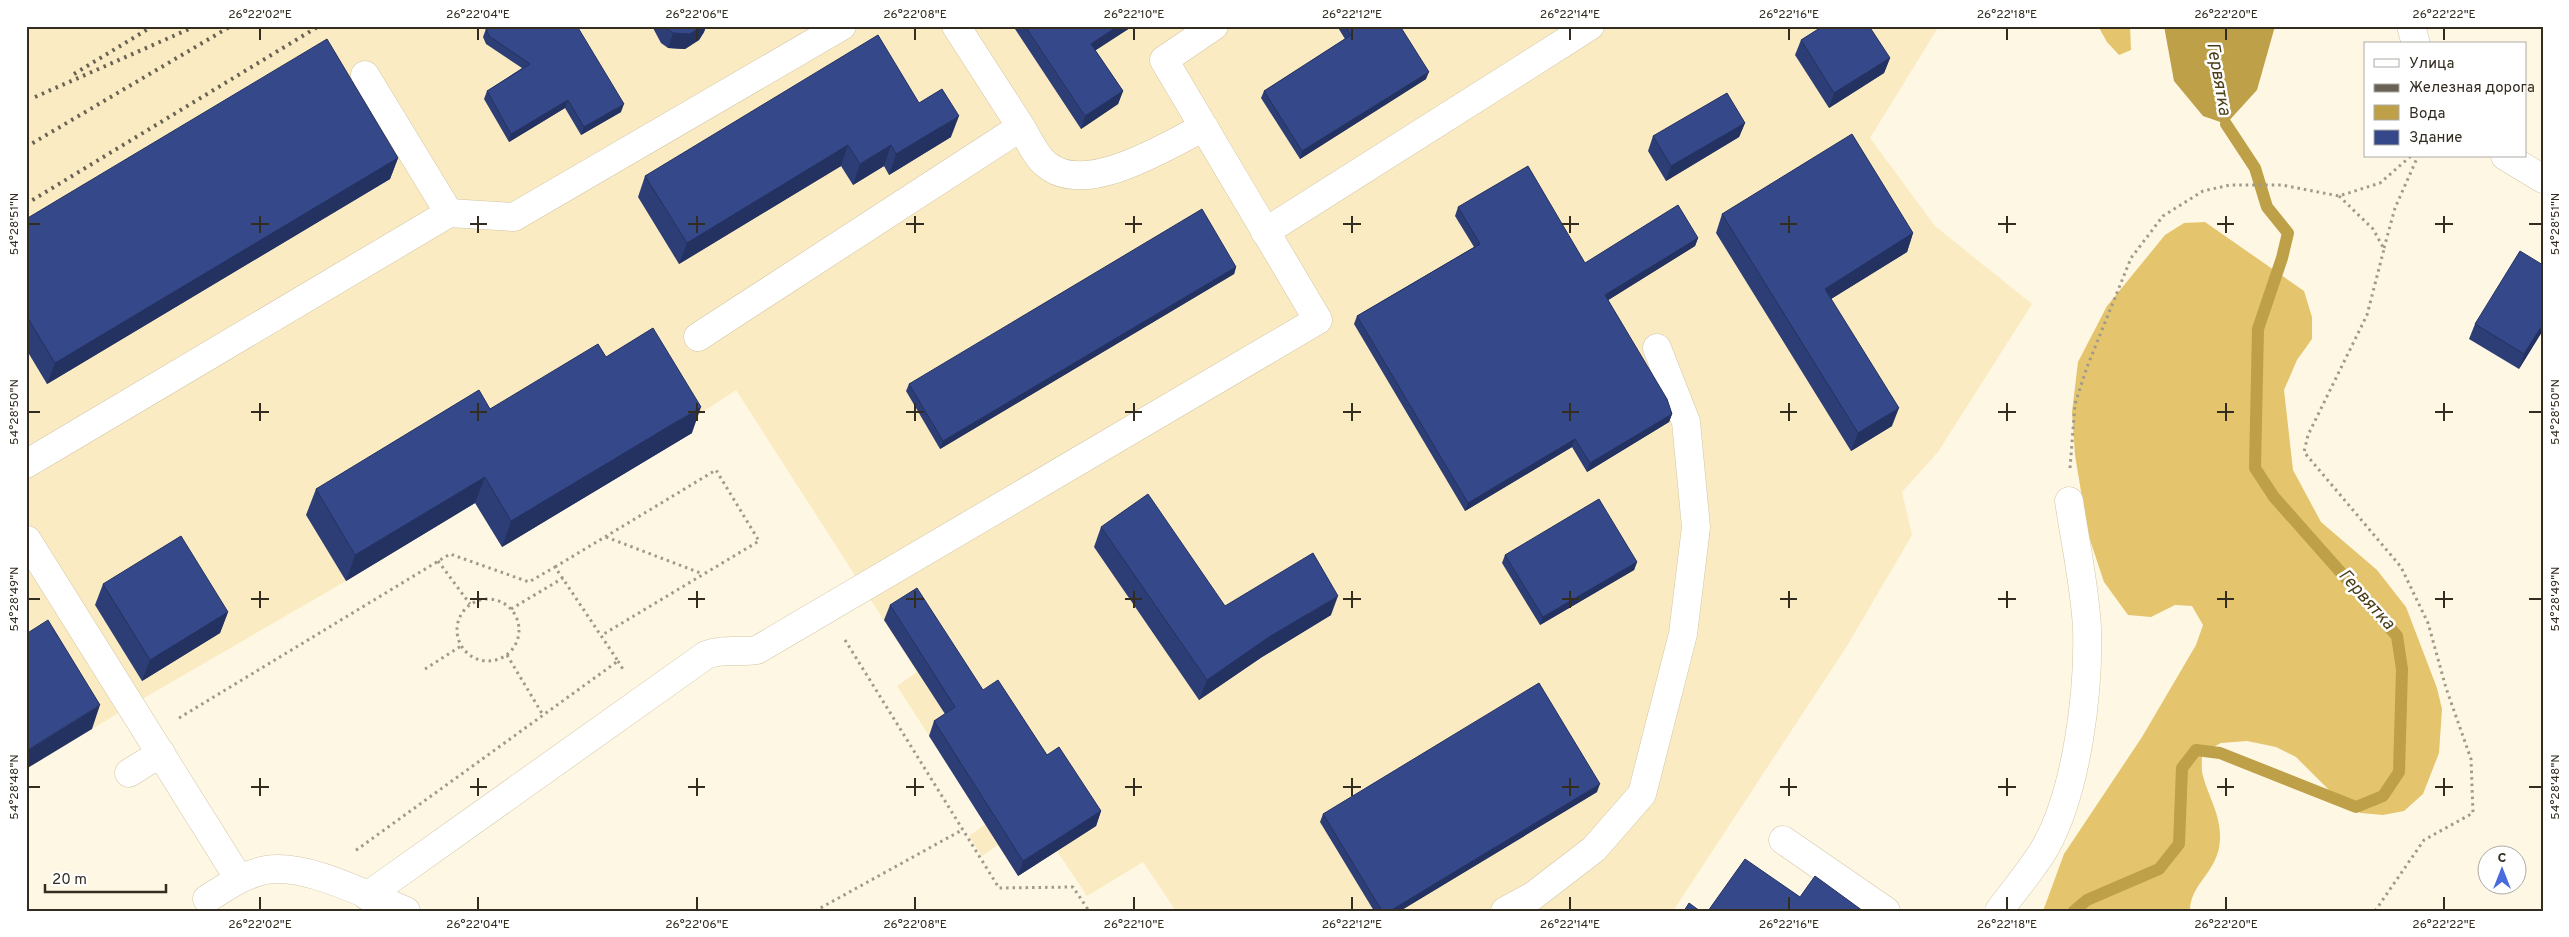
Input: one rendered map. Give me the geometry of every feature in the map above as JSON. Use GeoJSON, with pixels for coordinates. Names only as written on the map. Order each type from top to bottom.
{"type":"FeatureCollection","features":[{"type":"Feature","properties":{"kind":"street"},"geometry":{"type":"LineString","coordinates":[[26,464],[449,213],[514,217],[842,26]]}},
{"type":"Feature","properties":{"kind":"street"},"geometry":{"type":"LineString","coordinates":[[956,26],[1046,165],[1066,175],[1092,174],[1124,168],[1204,127]]}},
{"type":"Feature","properties":{"kind":"street"},"geometry":{"type":"LineString","coordinates":[[367,896],[706,655],[718,650],[745,652],[757,650],[1318,320],[1164,60],[1214,26]]}},
{"type":"Feature","properties":{"kind":"street"},"geometry":{"type":"LineString","coordinates":[[1265,232],[1590,26]]}},
{"type":"Feature","properties":{"kind":"street"},"geometry":{"type":"LineString","coordinates":[[2411,26],[2415,42]]}},
{"type":"Feature","properties":{"kind":"street"},"geometry":{"type":"LineString","coordinates":[[365,75],[449,213]]}},
{"type":"Feature","properties":{"kind":"street"},"geometry":{"type":"LineString","coordinates":[[698,337],[1020,127]]}},
{"type":"Feature","properties":{"kind":"street"},"geometry":{"type":"LineString","coordinates":[[2508,158],[2543,179]]}},
{"type":"Feature","properties":{"kind":"street"},"geometry":{"type":"LineString","coordinates":[[1504,911],[1533,896],[1594,849],[1642,794],[1683,634],[1696,527],[1686,422],[1657,348]]}},
{"type":"Feature","properties":{"kind":"street"},"geometry":{"type":"LineString","coordinates":[[1999,911],[2046,846],[2068,791],[2079,736],[2085,679],[2087,628],[2069,501]]}},
{"type":"Feature","properties":{"kind":"street"},"geometry":{"type":"LineString","coordinates":[[27,539],[239,879]]}},
{"type":"Feature","properties":{"kind":"street"},"geometry":{"type":"LineString","coordinates":[[129,773],[155,744]]}},
{"type":"Feature","properties":{"kind":"street"},"geometry":{"type":"LineString","coordinates":[[1783,840],[1886,911]]}},
{"type":"Feature","properties":{"kind":"street"},"geometry":{"type":"LineString","coordinates":[[207,899],[239,879],[266,870],[294,871],[318,877],[406,911]]}},
{"type":"Feature","properties":{"kind":"path"},"geometry":{"type":"LineString","coordinates":[[2069,501],[2070,445],[2075,404],[2087,367],[2131,258],[2163,216],[2203,192],[2230,185],[2282,185],[2339,196],[2380,183],[2409,158]]}},
{"type":"Feature","properties":{"kind":"path"},"geometry":{"type":"LineString","coordinates":[[2375,911],[2424,840],[2473,813],[2471,759],[2446,688],[2428,623],[2401,567],[2304,452],[2308,434],[2367,315],[2395,208],[2417,158]]}},
{"type":"Feature","properties":{"kind":"path"},"geometry":{"type":"LineString","coordinates":[[2339,196],[2373,229],[2384,249]]}},
{"type":"Feature","properties":{"kind":"path"},"geometry":{"type":"LineString","coordinates":[[155,744],[450,554],[529,582],[716,470],[759,541],[602,635]]}},
{"type":"Feature","properties":{"kind":"path"},"geometry":{"type":"LineString","coordinates":[[606,536],[703,574]]}},
{"type":"Feature","properties":{"kind":"path"},"geometry":{"type":"LineString","coordinates":[[438,561],[470,604]]}},
{"type":"Feature","properties":{"kind":"path"},"geometry":{"type":"LineString","coordinates":[[318,877],[618,661],[555,567]]}},
{"type":"Feature","properties":{"kind":"path"},"geometry":{"type":"LineString","coordinates":[[511,609],[562,578]]}},
{"type":"Feature","properties":{"kind":"path"},"geometry":{"type":"LineString","coordinates":[[482,598],[493,598],[503,602],[511,609],[516,617],[519,628],[514,647],[507,655],[487,661],[468,655],[461,646],[456,627],[459,617],[470,604],[482,598]]}},
{"type":"Feature","properties":{"kind":"path"},"geometry":{"type":"LineString","coordinates":[[826,609],[999,888],[1073,887],[1089,911]]}},
{"type":"Feature","properties":{"kind":"path"},"geometry":{"type":"LineString","coordinates":[[424,670],[461,646]]}},
{"type":"Feature","properties":{"kind":"path"},"geometry":{"type":"LineString","coordinates":[[507,655],[543,715]]}},
{"type":"Feature","properties":{"kind":"path"},"geometry":{"type":"LineString","coordinates":[[815,911],[962,830]]}},
{"type":"Feature","properties":{"kind":"shaded area"},"geometry":{"type":"Polygon","coordinates":[[[26,26],[1939,26],[1870,138],[1935,226],[2032,304],[1938,452],[1902,492],[1912,535],[1847,646],[1673,911],[1176,911],[1143,862],[1087,896],[1057,851],[1018,876],[998,845],[982,856],[969,836],[986,824],[897,686],[917,672],[736,390],[686,423],[691,433],[502,547],[475,503],[26,769],[26,26]]]}},
{"type":"Feature","properties":{"kind":"shaded area"},"geometry":{"type":"Polygon","coordinates":[[[2098,26],[2130,26],[2131,50],[2119,55],[2107,42],[2098,26]]]}},
{"type":"Feature","properties":{"kind":"shaded area"},"geometry":{"type":"Polygon","coordinates":[[[2205,222],[2304,291],[2312,317],[2312,339],[2297,360],[2284,390],[2293,470],[2321,522],[2377,570],[2406,607],[2437,688],[2442,709],[2439,753],[2423,794],[2404,811],[2383,815],[2361,813],[2343,804],[2296,757],[2276,747],[2247,741],[2221,743],[2202,753],[2202,774],[2219,822],[2220,839],[2215,860],[2191,901],[2190,911],[2043,911],[2064,854],[2142,737],[2196,645],[2203,625],[2192,606],[2175,605],[2151,617],[2128,615],[2104,582],[2088,534],[2075,455],[2072,412],[2078,362],[2107,306],[2165,235],[2184,223],[2205,222]]]}},
{"type":"Feature","properties":{"kind":"water"},"geometry":{"type":"Polygon","coordinates":[[[2164,26],[2275,26],[2257,90],[2226,124],[2203,116],[2174,81],[2164,26]]]}},
{"type":"Feature","properties":{"kind":"building"},"geometry":{"type":"Polygon","coordinates":[[[487,26],[537,26],[541,28],[542,26],[577,26],[624,104],[584,127],[568,100],[511,134],[487,91],[530,64],[489,36],[486,29],[487,26]]]}},
{"type":"Feature","properties":{"kind":"building"},"geometry":{"type":"Polygon","coordinates":[[[665,26],[702,26],[690,34],[673,33],[665,26]]]}},
{"type":"Feature","properties":{"kind":"building"},"geometry":{"type":"Polygon","coordinates":[[[1025,26],[1118,26],[1091,44],[1123,91],[1085,116],[1025,26]]]}},
{"type":"Feature","properties":{"kind":"building"},"geometry":{"type":"Polygon","coordinates":[[[1345,26],[1400,26],[1429,72],[1302,151],[1264,91],[1351,35],[1345,26]]]}},
{"type":"Feature","properties":{"kind":"building"},"geometry":{"type":"Polygon","coordinates":[[[1823,26],[1869,26],[1890,58],[1834,93],[1801,40],[1823,26]]]}},
{"type":"Feature","properties":{"kind":"building"},"geometry":{"type":"Polygon","coordinates":[[[878,35],[919,103],[942,89],[959,116],[896,154],[891,145],[860,164],[848,145],[687,243],[645,176],[878,35]]]}},
{"type":"Feature","properties":{"kind":"building"},"geometry":{"type":"Polygon","coordinates":[[[327,39],[398,158],[55,363],[26,315],[26,219],[327,39]]]}},
{"type":"Feature","properties":{"kind":"building"},"geometry":{"type":"Polygon","coordinates":[[[1727,93],[1745,123],[1671,166],[1653,136],[1727,93]]]}},
{"type":"Feature","properties":{"kind":"building"},"geometry":{"type":"Polygon","coordinates":[[[1852,134],[1913,233],[1825,289],[1899,408],[1858,433],[1722,214],[1852,134]]]}},
{"type":"Feature","properties":{"kind":"building"},"geometry":{"type":"Polygon","coordinates":[[[1528,166],[1585,263],[1678,205],[1698,238],[1605,295],[1667,399],[1672,414],[1590,463],[1575,439],[1468,503],[1357,316],[1480,244],[1458,207],[1528,166]]]}},
{"type":"Feature","properties":{"kind":"building"},"geometry":{"type":"Polygon","coordinates":[[[1202,209],[1236,267],[943,441],[909,384],[1202,209]]]}},
{"type":"Feature","properties":{"kind":"building"},"geometry":{"type":"Polygon","coordinates":[[[2520,251],[2543,265],[2543,324],[2524,354],[2475,324],[2520,251]]]}},
{"type":"Feature","properties":{"kind":"building"},"geometry":{"type":"Polygon","coordinates":[[[653,328],[701,407],[511,521],[485,477],[355,555],[316,489],[479,390],[490,409],[598,344],[606,357],[653,328]]]}},
{"type":"Feature","properties":{"kind":"building"},"geometry":{"type":"Polygon","coordinates":[[[1148,494],[1225,606],[1313,553],[1338,596],[1269,637],[1207,680],[1101,527],[1148,494]]]}},
{"type":"Feature","properties":{"kind":"building"},"geometry":{"type":"Polygon","coordinates":[[[1599,499],[1637,562],[1543,617],[1505,555],[1599,499]]]}},
{"type":"Feature","properties":{"kind":"building"},"geometry":{"type":"Polygon","coordinates":[[[181,536],[228,612],[150,660],[103,584],[181,536]]]}},
{"type":"Feature","properties":{"kind":"building"},"geometry":{"type":"Polygon","coordinates":[[[917,588],[983,690],[998,680],[1047,755],[1059,747],[1101,811],[1023,861],[934,721],[955,707],[890,605],[917,588]]]}},
{"type":"Feature","properties":{"kind":"building"},"geometry":{"type":"Polygon","coordinates":[[[48,620],[100,705],[26,751],[26,634],[48,620]]]}},
{"type":"Feature","properties":{"kind":"building"},"geometry":{"type":"Polygon","coordinates":[[[1539,683],[1600,784],[1390,911],[1382,911],[1323,814],[1539,683]]]}},
{"type":"Feature","properties":{"kind":"building"},"geometry":{"type":"Polygon","coordinates":[[[1745,859],[1800,897],[1815,876],[1863,911],[1708,911],[1745,859]]]}},
{"type":"Feature","properties":{"kind":"building"},"geometry":{"type":"Polygon","coordinates":[[[1689,903],[1700,911],[1684,911],[1689,903]]]}},
{"type":"Feature","properties":{"kind":"waterway","name":"Гервятка"},"geometry":{"type":"LineString","coordinates":[[2074,911],[2087,900],[2159,869],[2179,844],[2182,768],[2196,750],[2220,753],[2356,807],[2383,796],[2399,772],[2402,669],[2397,636],[2274,497],[2255,468],[2258,329],[2282,258],[2288,233],[2267,207],[2255,168],[2226,124]]}},
{"type":"Feature","properties":{"kind":"railway"},"geometry":{"type":"LineString","coordinates":[[74,74],[153,26]]}},
{"type":"Feature","properties":{"kind":"railway"},"geometry":{"type":"LineString","coordinates":[[35,97],[196,26]]}},
{"type":"Feature","properties":{"kind":"railway"},"geometry":{"type":"LineString","coordinates":[[26,147],[231,26]]}},
{"type":"Feature","properties":{"kind":"railway"},"geometry":{"type":"LineString","coordinates":[[26,204],[319,26]]}}]}
